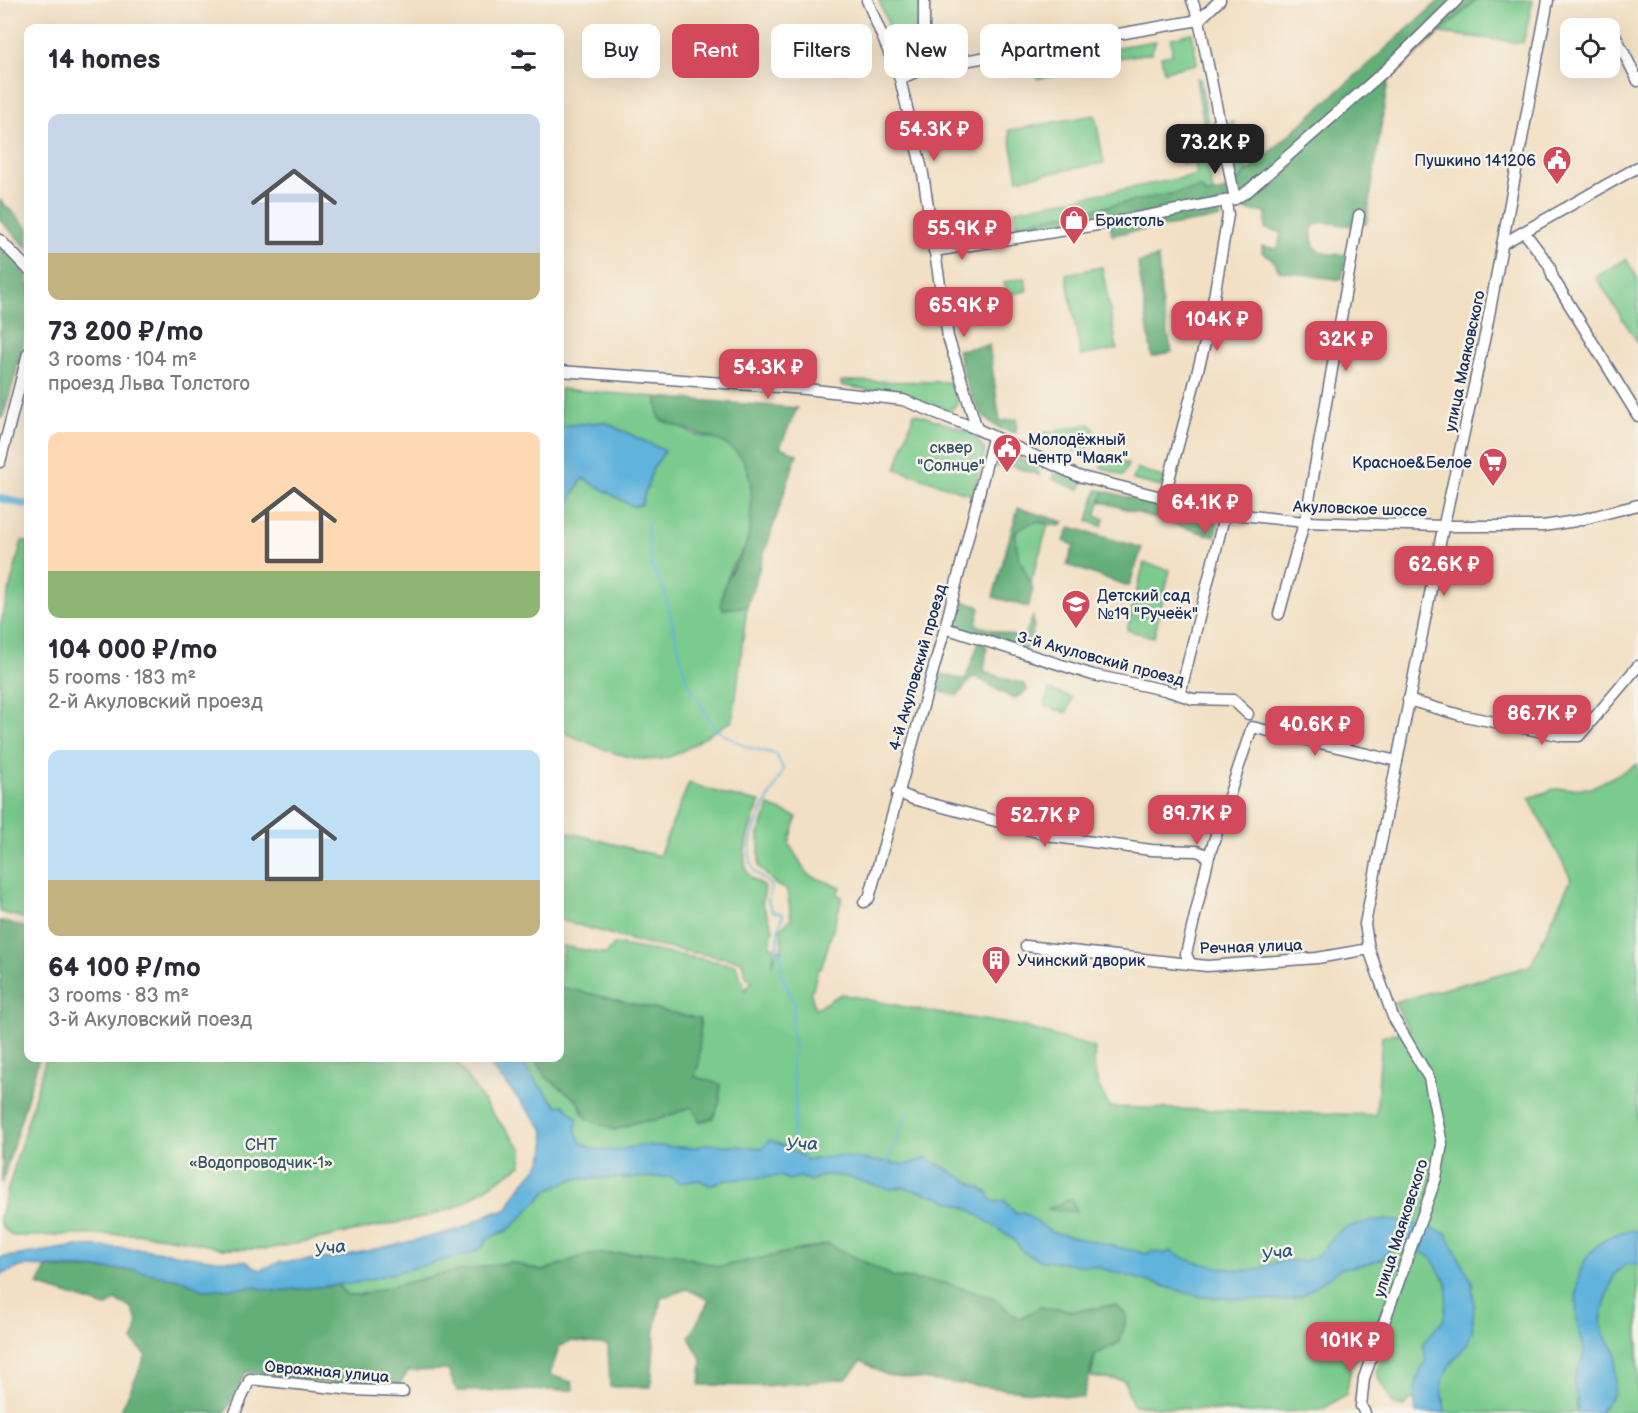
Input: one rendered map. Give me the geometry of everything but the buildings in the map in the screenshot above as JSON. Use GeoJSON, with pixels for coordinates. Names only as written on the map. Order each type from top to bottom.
{"type":"FeatureCollection","features":[{"type":"Feature","properties":{"kind":"street"},"geometry":{"type":"LineString","coordinates":[[867,0],[900,79],[923,174],[948,337],[977,429]]}},
{"type":"Feature","properties":{"kind":"street"},"geometry":{"type":"LineString","coordinates":[[924,0],[924,24]]}},
{"type":"Feature","properties":{"kind":"street"},"geometry":{"type":"LineString","coordinates":[[1164,498],[1208,332],[1231,201],[1199,20],[1192,0]]}},
{"type":"Feature","properties":{"kind":"street"},"geometry":{"type":"LineString","coordinates":[[968,60],[1199,20],[1220,0]]}},
{"type":"Feature","properties":{"kind":"street"},"geometry":{"type":"LineString","coordinates":[[934,251],[1231,201],[1248,191],[1388,68],[1457,0]]}},
{"type":"Feature","properties":{"kind":"street","name":"улица Маяковского"},"geometry":{"type":"LineString","coordinates":[[1365,1413],[1361,1406],[1364,1378],[1436,1178],[1442,1144],[1429,1078],[1393,1017],[1369,950],[1365,924],[1443,526],[1486,331],[1548,0]]}},
{"type":"Feature","properties":{"kind":"street"},"geometry":{"type":"LineString","coordinates":[[1620,45],[1638,81]]}},
{"type":"Feature","properties":{"kind":"street"},"geometry":{"type":"LineString","coordinates":[[1502,244],[1525,233],[1638,166]]}},
{"type":"Feature","properties":{"kind":"street"},"geometry":{"type":"LineString","coordinates":[[1279,614],[1304,522],[1359,215]]}},
{"type":"Feature","properties":{"kind":"street"},"geometry":{"type":"LineString","coordinates":[[1525,233],[1549,265],[1553,278],[1638,417]]}},
{"type":"Feature","properties":{"kind":"street"},"geometry":{"type":"LineString","coordinates":[[0,240],[24,265]]}},
{"type":"Feature","properties":{"kind":"street"},"geometry":{"type":"LineString","coordinates":[[0,462],[24,369]]}},
{"type":"Feature","properties":{"kind":"street","name":"Акуловское шоссе"},"geometry":{"type":"LineString","coordinates":[[564,371],[806,388],[903,400],[977,429],[1078,476],[1226,513],[1304,522],[1543,526],[1576,521],[1638,505]]}},
{"type":"Feature","properties":{"kind":"street","name":"4-й Акуловский проезд"},"geometry":{"type":"LineString","coordinates":[[864,902],[869,898],[945,628],[993,438]]}},
{"type":"Feature","properties":{"kind":"street"},"geometry":{"type":"LineString","coordinates":[[1180,694],[1226,513]]}},
{"type":"Feature","properties":{"kind":"street","name":"3-й Акуловский проезд"},"geometry":{"type":"LineString","coordinates":[[945,628],[1093,675],[1180,694],[1193,699],[1233,700],[1248,714]]}},
{"type":"Feature","properties":{"kind":"street"},"geometry":{"type":"LineString","coordinates":[[1408,700],[1460,715],[1563,736],[1579,736],[1638,666]]}},
{"type":"Feature","properties":{"kind":"street"},"geometry":{"type":"LineString","coordinates":[[1190,963],[1186,954],[1209,856],[1252,727],[1397,761]]}},
{"type":"Feature","properties":{"kind":"street"},"geometry":{"type":"LineString","coordinates":[[897,792],[913,799],[1056,837],[1151,850],[1197,851],[1209,856]]}},
{"type":"Feature","properties":{"kind":"street","name":"Речная улица"},"geometry":{"type":"LineString","coordinates":[[1026,946],[1207,966],[1317,958],[1369,950]]}},
{"type":"Feature","properties":{"kind":"street","name":"Овражная улица"},"geometry":{"type":"LineString","coordinates":[[235,1413],[250,1379],[353,1390],[403,1392]]}},
{"type":"Feature","properties":{"kind":"green space"},"geometry":{"type":"Polygon","coordinates":[[[879,0],[919,0],[919,24],[888,24],[879,0]]]}},
{"type":"Feature","properties":{"kind":"green space"},"geometry":{"type":"Polygon","coordinates":[[[1440,0],[1476,0],[1388,81],[1366,224],[1352,221],[1351,226],[1322,222],[1312,227],[1313,242],[1319,251],[1346,254],[1342,280],[1280,271],[1271,258],[1262,252],[1262,246],[1278,249],[1281,232],[1265,229],[1266,213],[1245,210],[1234,184],[1440,0]]]}},
{"type":"Feature","properties":{"kind":"green space"},"geometry":{"type":"Polygon","coordinates":[[[1476,0],[1533,0],[1523,43],[1440,33],[1476,0]]]}},
{"type":"Feature","properties":{"kind":"green space"},"geometry":{"type":"Polygon","coordinates":[[[1192,33],[1197,64],[1164,71],[1161,56],[1172,54],[1171,38],[1192,33]]]}},
{"type":"Feature","properties":{"kind":"green space"},"geometry":{"type":"Polygon","coordinates":[[[1156,41],[1151,53],[1121,58],[1121,46],[1156,41]]]}},
{"type":"Feature","properties":{"kind":"green space"},"geometry":{"type":"Polygon","coordinates":[[[1196,78],[1200,79],[1208,123],[1204,124],[1196,78]]]}},
{"type":"Feature","properties":{"kind":"green space"},"geometry":{"type":"Polygon","coordinates":[[[1095,115],[1104,163],[1018,179],[1009,130],[1095,115]]]}},
{"type":"Feature","properties":{"kind":"green space"},"geometry":{"type":"Polygon","coordinates":[[[1233,121],[1247,171],[1234,184],[1223,131],[1233,121]]]}},
{"type":"Feature","properties":{"kind":"green space"},"geometry":{"type":"Polygon","coordinates":[[[1204,147],[1213,193],[1207,195],[1201,188],[1016,224],[1015,210],[1197,175],[1195,162],[1183,164],[1174,153],[1204,147]]]}},
{"type":"Feature","properties":{"kind":"green space"},"geometry":{"type":"Polygon","coordinates":[[[1201,188],[1207,195],[1230,189],[1230,203],[1217,204],[1221,218],[1112,235],[1110,223],[1203,206],[1018,229],[1016,224],[1201,188]]]}},
{"type":"Feature","properties":{"kind":"green space"},"geometry":{"type":"Polygon","coordinates":[[[0,200],[24,224],[24,245],[0,220],[0,200]]]}},
{"type":"Feature","properties":{"kind":"green space"},"geometry":{"type":"Polygon","coordinates":[[[0,247],[24,273],[24,342],[3,417],[0,418],[0,247]]]}},
{"type":"Feature","properties":{"kind":"green space"},"geometry":{"type":"Polygon","coordinates":[[[1158,257],[1162,308],[1172,352],[1152,357],[1138,263],[1158,257]]]}},
{"type":"Feature","properties":{"kind":"green space"},"geometry":{"type":"Polygon","coordinates":[[[1626,259],[1638,279],[1638,343],[1596,277],[1626,259]]]}},
{"type":"Feature","properties":{"kind":"green space"},"geometry":{"type":"Polygon","coordinates":[[[1102,267],[1117,349],[1081,356],[1066,274],[1102,267]]]}},
{"type":"Feature","properties":{"kind":"green space"},"geometry":{"type":"Polygon","coordinates":[[[1025,278],[1027,291],[1007,295],[1004,282],[1025,278]]]}},
{"type":"Feature","properties":{"kind":"green space"},"geometry":{"type":"Polygon","coordinates":[[[972,300],[986,318],[958,320],[959,301],[972,300]]]}},
{"type":"Feature","properties":{"kind":"green space"},"geometry":{"type":"Polygon","coordinates":[[[989,345],[1000,421],[1017,419],[1016,433],[1001,429],[981,413],[969,390],[957,350],[989,345]]]}},
{"type":"Feature","properties":{"kind":"green space"},"geometry":{"type":"Polygon","coordinates":[[[841,381],[950,382],[958,401],[951,411],[902,396],[841,385],[841,381]]]}},
{"type":"Feature","properties":{"kind":"green space"},"geometry":{"type":"Polygon","coordinates":[[[564,389],[657,397],[658,413],[693,434],[723,441],[732,446],[740,454],[750,478],[752,508],[749,535],[746,545],[729,572],[723,609],[747,606],[733,721],[688,748],[672,756],[658,759],[644,759],[615,753],[564,733],[564,510],[583,478],[632,506],[641,505],[653,468],[665,451],[604,422],[564,426],[564,389]]]}},
{"type":"Feature","properties":{"kind":"green space"},"geometry":{"type":"Polygon","coordinates":[[[657,397],[797,408],[780,447],[797,454],[747,606],[723,609],[721,605],[727,579],[745,547],[749,532],[751,484],[746,467],[738,454],[727,445],[661,420],[657,397]]]}},
{"type":"Feature","properties":{"kind":"green space","name":"сквер \"Солнце\""},"geometry":{"type":"Polygon","coordinates":[[[914,413],[973,433],[985,451],[972,495],[896,469],[914,413]]]}},
{"type":"Feature","properties":{"kind":"green space"},"geometry":{"type":"Polygon","coordinates":[[[1090,424],[1095,430],[1087,455],[1044,441],[1037,434],[1090,424]]]}},
{"type":"Feature","properties":{"kind":"green space"},"geometry":{"type":"Polygon","coordinates":[[[998,447],[1036,466],[1040,475],[1014,467],[995,467],[993,460],[998,447]]]}},
{"type":"Feature","properties":{"kind":"green space"},"geometry":{"type":"Polygon","coordinates":[[[1105,457],[1128,464],[1123,476],[1101,467],[1105,457]]]}},
{"type":"Feature","properties":{"kind":"green space"},"geometry":{"type":"Polygon","coordinates":[[[1137,468],[1164,478],[1162,487],[1133,480],[1137,468]]]}},
{"type":"Feature","properties":{"kind":"green space"},"geometry":{"type":"Polygon","coordinates":[[[1061,471],[1085,481],[1079,490],[1052,479],[1056,472],[1061,471]]]}},
{"type":"Feature","properties":{"kind":"green space"},"geometry":{"type":"Polygon","coordinates":[[[1097,490],[1104,491],[1095,516],[1104,519],[1102,526],[1088,521],[1097,490]]]}},
{"type":"Feature","properties":{"kind":"green space"},"geometry":{"type":"Polygon","coordinates":[[[1104,491],[1218,521],[1215,537],[1100,501],[1104,491]]]}},
{"type":"Feature","properties":{"kind":"green space"},"geometry":{"type":"Polygon","coordinates":[[[1018,508],[1064,522],[1062,525],[1055,526],[1035,522],[1015,532],[1018,555],[1033,589],[1028,607],[993,597],[1018,508]]]}},
{"type":"Feature","properties":{"kind":"green space"},"geometry":{"type":"Polygon","coordinates":[[[1021,517],[1048,525],[1026,599],[1000,592],[1021,517]]]}},
{"type":"Feature","properties":{"kind":"green space"},"geometry":{"type":"Polygon","coordinates":[[[1070,527],[1142,548],[1129,586],[1067,565],[1074,545],[1064,541],[1070,527]]]}},
{"type":"Feature","properties":{"kind":"green space"},"geometry":{"type":"Polygon","coordinates":[[[22,541],[24,541],[24,918],[0,912],[0,626],[22,541]]]}},
{"type":"Feature","properties":{"kind":"green space"},"geometry":{"type":"Polygon","coordinates":[[[1144,563],[1170,570],[1154,637],[1127,630],[1144,563]]]}},
{"type":"Feature","properties":{"kind":"green space"},"geometry":{"type":"Polygon","coordinates":[[[958,600],[978,606],[980,609],[976,623],[979,626],[1021,638],[1024,637],[1033,617],[1034,627],[1027,651],[959,630],[953,623],[958,600]]]}},
{"type":"Feature","properties":{"kind":"green space"},"geometry":{"type":"Polygon","coordinates":[[[979,642],[987,647],[984,672],[1024,684],[1028,690],[1014,699],[974,676],[957,696],[935,690],[939,674],[965,680],[979,642]]]}},
{"type":"Feature","properties":{"kind":"green space"},"geometry":{"type":"Polygon","coordinates":[[[1049,690],[1072,698],[1067,713],[1045,706],[1049,690]]]}},
{"type":"Feature","properties":{"kind":"green space"},"geometry":{"type":"Polygon","coordinates":[[[1638,764],[1638,1413],[1599,1413],[1613,1394],[1577,1393],[1577,1413],[1445,1413],[1443,1396],[1408,1400],[1404,1407],[1393,1404],[1376,1374],[1388,1340],[1369,1338],[1351,1368],[1346,1395],[1321,1410],[1251,1413],[1133,1405],[1124,1380],[1091,1377],[1095,1355],[1115,1306],[1075,1311],[1040,1307],[1019,1319],[993,1298],[945,1283],[894,1277],[828,1244],[719,1267],[676,1254],[657,1252],[586,1255],[542,1271],[510,1262],[433,1276],[359,1295],[347,1295],[337,1285],[355,1283],[507,1231],[548,1190],[573,1179],[578,1141],[570,1117],[564,1105],[558,1106],[522,1062],[538,1062],[545,1076],[579,1102],[582,1113],[615,1130],[637,1122],[657,1120],[692,1107],[700,1020],[564,988],[564,946],[606,954],[615,944],[736,965],[745,990],[752,982],[746,976],[742,961],[645,944],[564,921],[564,831],[659,856],[689,783],[726,795],[760,802],[747,839],[745,860],[750,876],[765,887],[762,903],[773,928],[770,946],[775,947],[772,966],[778,948],[782,951],[781,928],[791,918],[787,890],[776,885],[759,867],[759,833],[769,806],[797,817],[789,844],[808,875],[841,887],[837,894],[842,897],[841,902],[821,969],[818,968],[813,989],[810,990],[815,1009],[841,994],[925,1011],[1021,1026],[1095,1048],[1096,1079],[1110,1107],[1376,1115],[1382,1036],[1409,1030],[1394,1002],[1530,966],[1571,879],[1529,798],[1554,789],[1591,788],[1638,764]]]}},
{"type":"Feature","properties":{"kind":"green space"},"geometry":{"type":"Polygon","coordinates":[[[0,921],[24,927],[24,1062],[38,1062],[2,1183],[0,921]]]}},
{"type":"Feature","properties":{"kind":"green space"},"geometry":{"type":"Polygon","coordinates":[[[564,988],[700,1019],[699,1063],[695,1077],[720,1084],[720,1102],[713,1118],[700,1122],[692,1107],[657,1120],[637,1122],[615,1130],[586,1118],[579,1102],[545,1076],[538,1062],[564,1062],[564,988]]]}},
{"type":"Feature","properties":{"kind":"green space","name":"СНТ «Водопроводчик-1»"},"geometry":{"type":"Polygon","coordinates":[[[45,1062],[457,1062],[491,1112],[522,1149],[521,1165],[459,1206],[425,1217],[268,1249],[223,1249],[185,1240],[142,1234],[12,1236],[0,1224],[0,1216],[45,1062]]]}},
{"type":"Feature","properties":{"kind":"green space"},"geometry":{"type":"Polygon","coordinates":[[[1072,1198],[1076,1212],[1048,1209],[1072,1198]]]}},
{"type":"Feature","properties":{"kind":"green space"},"geometry":{"type":"Polygon","coordinates":[[[829,1244],[894,1277],[945,1283],[993,1298],[1019,1319],[1040,1307],[1075,1311],[1115,1305],[1127,1315],[1120,1342],[1095,1355],[1083,1398],[886,1375],[861,1361],[846,1379],[765,1386],[700,1385],[702,1360],[689,1338],[709,1300],[687,1289],[661,1298],[655,1330],[651,1387],[610,1387],[608,1345],[571,1341],[559,1347],[550,1375],[572,1382],[574,1390],[457,1391],[448,1370],[408,1371],[398,1387],[349,1386],[246,1372],[225,1413],[120,1413],[146,1355],[133,1341],[138,1322],[131,1307],[115,1300],[106,1307],[38,1285],[46,1268],[135,1270],[183,1280],[203,1290],[254,1287],[275,1291],[337,1285],[347,1295],[359,1295],[433,1276],[510,1262],[542,1271],[586,1255],[657,1252],[676,1254],[719,1267],[829,1244]]]}},
{"type":"Feature","properties":{"kind":"water"},"geometry":{"type":"Polygon","coordinates":[[[604,422],[665,451],[653,468],[641,505],[632,506],[583,478],[564,510],[564,426],[604,422]]]}},
{"type":"Feature","properties":{"kind":"water"},"geometry":{"type":"Polygon","coordinates":[[[487,1062],[522,1062],[557,1106],[564,1105],[578,1119],[575,1128],[580,1142],[593,1149],[615,1151],[642,1145],[693,1148],[708,1144],[763,1148],[769,1140],[789,1148],[807,1160],[837,1156],[906,1165],[927,1158],[989,1193],[990,1199],[995,1202],[1004,1200],[1016,1214],[1023,1212],[1051,1232],[1148,1254],[1150,1251],[1165,1254],[1171,1251],[1199,1263],[1224,1268],[1255,1270],[1280,1261],[1308,1260],[1321,1251],[1341,1230],[1369,1222],[1388,1220],[1427,1227],[1446,1233],[1472,1282],[1474,1306],[1472,1331],[1467,1344],[1449,1366],[1442,1383],[1445,1413],[1416,1413],[1416,1386],[1419,1373],[1426,1361],[1423,1343],[1444,1319],[1448,1286],[1432,1259],[1419,1250],[1394,1246],[1381,1259],[1368,1264],[1342,1268],[1302,1296],[1284,1301],[1202,1297],[1097,1267],[1043,1261],[1024,1253],[1013,1239],[969,1209],[939,1197],[903,1187],[889,1189],[843,1176],[823,1175],[811,1181],[800,1177],[789,1180],[780,1176],[727,1180],[709,1185],[700,1180],[678,1183],[672,1177],[573,1179],[548,1190],[512,1227],[486,1240],[483,1247],[472,1253],[355,1283],[275,1291],[254,1287],[203,1290],[183,1280],[135,1270],[23,1266],[0,1275],[0,1258],[78,1246],[142,1249],[216,1260],[245,1261],[260,1270],[280,1262],[334,1258],[461,1229],[493,1212],[501,1212],[509,1208],[520,1187],[540,1164],[545,1143],[543,1128],[487,1062]]]}},
{"type":"Feature","properties":{"kind":"water"},"geometry":{"type":"Polygon","coordinates":[[[1629,1230],[1638,1231],[1638,1265],[1626,1264],[1614,1275],[1602,1312],[1601,1324],[1606,1338],[1616,1352],[1614,1393],[1599,1413],[1577,1413],[1574,1381],[1584,1351],[1576,1307],[1579,1277],[1590,1253],[1612,1236],[1629,1230]]]}},
{"type":"Feature","properties":{"kind":"waterway"},"geometry":{"type":"LineString","coordinates":[[0,498],[24,504]]}},
{"type":"Feature","properties":{"kind":"waterway","name":"Уча"},"geometry":{"type":"LineString","coordinates":[[647,523],[651,565],[664,590],[687,681],[715,729],[746,747],[776,754],[783,769],[759,818],[750,845],[750,858],[754,870],[771,886],[768,901],[772,911],[783,914],[778,932],[778,948],[782,959],[781,973],[794,1004],[792,1029],[795,1050],[791,1061],[796,1107],[792,1139],[805,1150],[803,1160]]}},
{"type":"Feature","properties":{"kind":"waterway"},"geometry":{"type":"LineString","coordinates":[[887,1164],[906,1114]]}},
{"type":"Feature","properties":{"kind":"place","name":"Пушкино 141206"},"geometry":{"type":"Point","coordinates":[1557,186]}},
{"type":"Feature","properties":{"kind":"place","name":"Бристоль"},"geometry":{"type":"Point","coordinates":[1074,246]}},
{"type":"Feature","properties":{"kind":"place","name":"Молодёжный центр \"Маяк\""},"geometry":{"type":"Point","coordinates":[1007,474]}},
{"type":"Feature","properties":{"kind":"place","name":"Красное&Белое"},"geometry":{"type":"Point","coordinates":[1493,488]}},
{"type":"Feature","properties":{"kind":"place","name":"Детский сад №19 \"Ручеёк\""},"geometry":{"type":"Point","coordinates":[1076,630]}},
{"type":"Feature","properties":{"kind":"place","name":"Учинский дворик"},"geometry":{"type":"Point","coordinates":[996,986]}}]}
